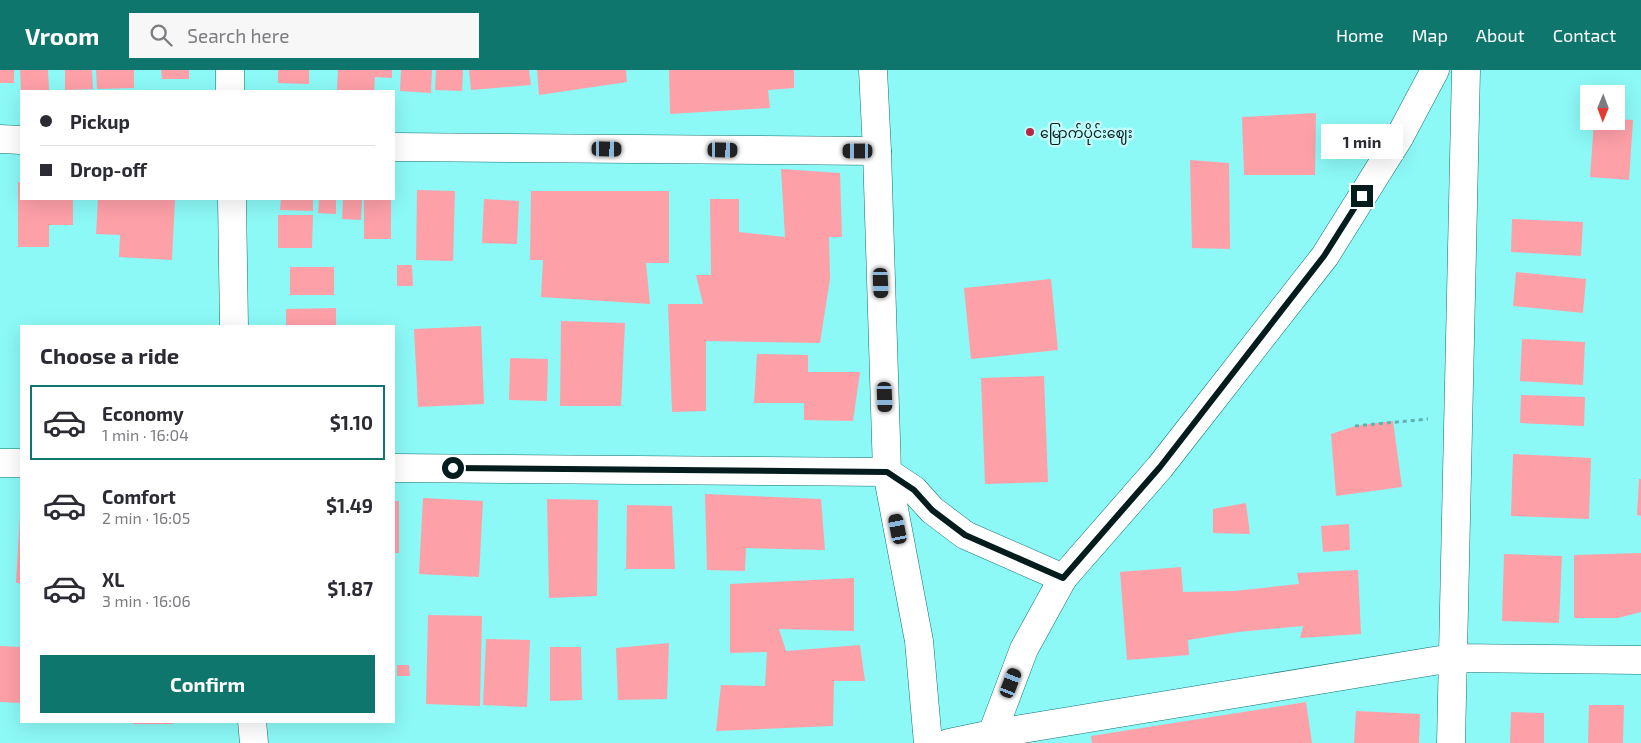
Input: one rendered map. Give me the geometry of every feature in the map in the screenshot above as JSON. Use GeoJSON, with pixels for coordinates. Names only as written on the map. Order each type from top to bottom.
{"type":"FeatureCollection","features":[{"type":"Feature","properties":{"kind":"main road"},"geometry":{"type":"LineString","coordinates":[[230,70],[230,90]]}},
{"type":"Feature","properties":{"kind":"main road"},"geometry":{"type":"LineString","coordinates":[[873,70],[878,151],[887,472],[919,641],[928,743]]}},
{"type":"Feature","properties":{"kind":"main road"},"geometry":{"type":"LineString","coordinates":[[991,738],[1024,649],[1063,578],[1160,467],[1324,256],[1400,136],[1434,70]]}},
{"type":"Feature","properties":{"kind":"main road"},"geometry":{"type":"LineString","coordinates":[[1451,743],[1466,70]]}},
{"type":"Feature","properties":{"kind":"main road"},"geometry":{"type":"LineString","coordinates":[[0,139],[20,140]]}},
{"type":"Feature","properties":{"kind":"main road"},"geometry":{"type":"LineString","coordinates":[[395,147],[878,151]]}},
{"type":"Feature","properties":{"kind":"main road"},"geometry":{"type":"LineString","coordinates":[[232,200],[234,325]]}},
{"type":"Feature","properties":{"kind":"main road"},"geometry":{"type":"LineString","coordinates":[[0,463],[20,463]]}},
{"type":"Feature","properties":{"kind":"main road"},"geometry":{"type":"LineString","coordinates":[[395,468],[887,472],[914,490],[932,510],[965,535],[1063,578]]}},
{"type":"Feature","properties":{"kind":"main road"},"geometry":{"type":"LineString","coordinates":[[949,743],[991,738],[1452,658],[1641,660]]}},
{"type":"Feature","properties":{"kind":"main road"},"geometry":{"type":"LineString","coordinates":[[252,723],[254,743]]}},
{"type":"Feature","properties":{"kind":"path"},"geometry":{"type":"LineString","coordinates":[[1355,426],[1458,416]]}},
{"type":"Feature","properties":{"kind":"building"},"geometry":{"type":"Polygon","coordinates":[[[0,70],[14,70],[14,83],[0,83],[0,70]]]}},
{"type":"Feature","properties":{"kind":"building"},"geometry":{"type":"Polygon","coordinates":[[[20,70],[48,70],[49,90],[21,90],[20,70]]]}},
{"type":"Feature","properties":{"kind":"building"},"geometry":{"type":"Polygon","coordinates":[[[65,70],[92,70],[93,89],[65,90],[65,70]]]}},
{"type":"Feature","properties":{"kind":"building"},"geometry":{"type":"Polygon","coordinates":[[[96,70],[134,70],[134,88],[97,89],[96,70]]]}},
{"type":"Feature","properties":{"kind":"building"},"geometry":{"type":"Polygon","coordinates":[[[161,70],[189,70],[189,79],[162,79],[161,70]]]}},
{"type":"Feature","properties":{"kind":"building"},"geometry":{"type":"Polygon","coordinates":[[[278,70],[309,70],[309,84],[278,83],[278,70]]]}},
{"type":"Feature","properties":{"kind":"building"},"geometry":{"type":"Polygon","coordinates":[[[338,70],[392,70],[392,78],[375,77],[374,90],[337,90],[338,70]]]}},
{"type":"Feature","properties":{"kind":"building"},"geometry":{"type":"Polygon","coordinates":[[[401,70],[432,70],[431,93],[400,91],[401,70]]]}},
{"type":"Feature","properties":{"kind":"building"},"geometry":{"type":"Polygon","coordinates":[[[436,70],[463,70],[462,91],[435,90],[436,70]]]}},
{"type":"Feature","properties":{"kind":"building"},"geometry":{"type":"Polygon","coordinates":[[[469,70],[529,70],[531,85],[471,90],[469,70]]]}},
{"type":"Feature","properties":{"kind":"building"},"geometry":{"type":"Polygon","coordinates":[[[537,70],[626,70],[627,82],[539,95],[537,70]]]}},
{"type":"Feature","properties":{"kind":"building"},"geometry":{"type":"Polygon","coordinates":[[[669,70],[794,70],[794,88],[768,90],[770,108],[670,114],[669,70]]]}},
{"type":"Feature","properties":{"kind":"building"},"geometry":{"type":"Polygon","coordinates":[[[1316,113],[1315,175],[1244,175],[1242,117],[1316,113]]]}},
{"type":"Feature","properties":{"kind":"building"},"geometry":{"type":"Polygon","coordinates":[[[1625,120],[1633,120],[1629,180],[1590,177],[1593,130],[1625,130],[1625,120]]]}},
{"type":"Feature","properties":{"kind":"building"},"geometry":{"type":"Polygon","coordinates":[[[1190,160],[1229,163],[1230,249],[1192,248],[1190,160]]]}},
{"type":"Feature","properties":{"kind":"building"},"geometry":{"type":"Polygon","coordinates":[[[781,169],[840,173],[842,237],[829,237],[830,279],[820,343],[706,341],[706,411],[672,412],[668,304],[703,304],[696,275],[711,275],[710,199],[739,199],[739,232],[785,237],[781,169]]]}},
{"type":"Feature","properties":{"kind":"building"},"geometry":{"type":"Polygon","coordinates":[[[18,182],[20,182],[20,200],[73,200],[73,225],[49,225],[49,247],[18,247],[18,182]]]}},
{"type":"Feature","properties":{"kind":"building"},"geometry":{"type":"Polygon","coordinates":[[[417,190],[455,191],[453,261],[416,260],[417,190]]]}},
{"type":"Feature","properties":{"kind":"building"},"geometry":{"type":"Polygon","coordinates":[[[531,191],[669,191],[669,263],[646,263],[650,304],[541,297],[543,260],[530,260],[531,191]]]}},
{"type":"Feature","properties":{"kind":"building"},"geometry":{"type":"Polygon","coordinates":[[[484,199],[519,201],[517,244],[482,243],[484,199]]]}},
{"type":"Feature","properties":{"kind":"building"},"geometry":{"type":"Polygon","coordinates":[[[98,200],[175,200],[172,260],[119,257],[120,235],[96,234],[98,200]]]}},
{"type":"Feature","properties":{"kind":"building"},"geometry":{"type":"Polygon","coordinates":[[[281,200],[313,200],[313,211],[280,210],[281,200]]]}},
{"type":"Feature","properties":{"kind":"building"},"geometry":{"type":"Polygon","coordinates":[[[319,200],[336,200],[336,214],[318,213],[319,200]]]}},
{"type":"Feature","properties":{"kind":"building"},"geometry":{"type":"Polygon","coordinates":[[[343,200],[362,200],[361,220],[342,219],[343,200]]]}},
{"type":"Feature","properties":{"kind":"building"},"geometry":{"type":"Polygon","coordinates":[[[364,200],[391,200],[391,239],[364,239],[364,200]]]}},
{"type":"Feature","properties":{"kind":"building"},"geometry":{"type":"Polygon","coordinates":[[[278,215],[313,215],[312,248],[278,248],[278,215]]]}},
{"type":"Feature","properties":{"kind":"building"},"geometry":{"type":"Polygon","coordinates":[[[1512,219],[1583,222],[1581,256],[1511,252],[1512,219]]]}},
{"type":"Feature","properties":{"kind":"building"},"geometry":{"type":"Polygon","coordinates":[[[397,265],[412,265],[413,286],[397,286],[397,265]]]}},
{"type":"Feature","properties":{"kind":"building"},"geometry":{"type":"Polygon","coordinates":[[[290,267],[334,267],[334,295],[290,295],[290,267]]]}},
{"type":"Feature","properties":{"kind":"building"},"geometry":{"type":"Polygon","coordinates":[[[1516,272],[1586,279],[1583,313],[1513,306],[1516,272]]]}},
{"type":"Feature","properties":{"kind":"building"},"geometry":{"type":"Polygon","coordinates":[[[1051,279],[1058,350],[971,359],[964,288],[1051,279]]]}},
{"type":"Feature","properties":{"kind":"building"},"geometry":{"type":"Polygon","coordinates":[[[336,308],[336,325],[286,325],[286,309],[336,308]]]}},
{"type":"Feature","properties":{"kind":"building"},"geometry":{"type":"Polygon","coordinates":[[[561,321],[625,323],[621,406],[560,406],[561,321]]]}},
{"type":"Feature","properties":{"kind":"building"},"geometry":{"type":"Polygon","coordinates":[[[481,326],[484,404],[418,407],[414,329],[481,326]]]}},
{"type":"Feature","properties":{"kind":"building"},"geometry":{"type":"Polygon","coordinates":[[[1522,339],[1585,342],[1583,385],[1520,381],[1522,339]]]}},
{"type":"Feature","properties":{"kind":"building"},"geometry":{"type":"Polygon","coordinates":[[[757,354],[808,355],[808,372],[860,372],[853,421],[804,420],[804,403],[754,403],[757,354]]]}},
{"type":"Feature","properties":{"kind":"building"},"geometry":{"type":"Polygon","coordinates":[[[510,358],[548,359],[547,401],[509,400],[510,358]]]}},
{"type":"Feature","properties":{"kind":"building"},"geometry":{"type":"Polygon","coordinates":[[[1044,376],[1048,482],[985,484],[981,378],[1044,376]]]}},
{"type":"Feature","properties":{"kind":"building"},"geometry":{"type":"Polygon","coordinates":[[[1521,395],[1585,397],[1584,426],[1520,423],[1521,395]]]}},
{"type":"Feature","properties":{"kind":"building"},"geometry":{"type":"Polygon","coordinates":[[[1393,421],[1402,487],[1336,496],[1331,434],[1355,426],[1393,421]]]}},
{"type":"Feature","properties":{"kind":"building"},"geometry":{"type":"Polygon","coordinates":[[[1513,454],[1591,458],[1589,519],[1511,516],[1513,454]]]}},
{"type":"Feature","properties":{"kind":"building"},"geometry":{"type":"Polygon","coordinates":[[[1639,479],[1641,479],[1641,516],[1637,515],[1639,479]]]}},
{"type":"Feature","properties":{"kind":"building"},"geometry":{"type":"Polygon","coordinates":[[[705,494],[821,499],[825,550],[746,548],[745,571],[707,570],[705,494]]]}},
{"type":"Feature","properties":{"kind":"building"},"geometry":{"type":"Polygon","coordinates":[[[423,498],[483,501],[479,577],[419,574],[423,498]]]}},
{"type":"Feature","properties":{"kind":"building"},"geometry":{"type":"Polygon","coordinates":[[[547,499],[598,500],[597,596],[549,598],[547,499]]]}},
{"type":"Feature","properties":{"kind":"building"},"geometry":{"type":"Polygon","coordinates":[[[395,501],[399,501],[399,553],[395,553],[395,501]]]}},
{"type":"Feature","properties":{"kind":"building"},"geometry":{"type":"Polygon","coordinates":[[[1246,503],[1250,534],[1213,533],[1213,509],[1246,503]]]}},
{"type":"Feature","properties":{"kind":"building"},"geometry":{"type":"Polygon","coordinates":[[[627,505],[672,506],[675,569],[626,569],[627,505]]]}},
{"type":"Feature","properties":{"kind":"building"},"geometry":{"type":"Polygon","coordinates":[[[20,516],[20,583],[16,583],[20,516]]]}},
{"type":"Feature","properties":{"kind":"building"},"geometry":{"type":"Polygon","coordinates":[[[1349,524],[1350,550],[1323,552],[1321,526],[1349,524]]]}},
{"type":"Feature","properties":{"kind":"building"},"geometry":{"type":"Polygon","coordinates":[[[1641,553],[1641,612],[1618,618],[1574,618],[1574,555],[1641,553]]]}},
{"type":"Feature","properties":{"kind":"building"},"geometry":{"type":"Polygon","coordinates":[[[1504,554],[1562,556],[1559,623],[1502,621],[1504,554]]]}},
{"type":"Feature","properties":{"kind":"building"},"geometry":{"type":"Polygon","coordinates":[[[1181,567],[1183,592],[1234,591],[1299,584],[1297,573],[1358,570],[1361,634],[1300,638],[1303,626],[1238,632],[1188,640],[1189,655],[1127,660],[1120,572],[1181,567]]]}},
{"type":"Feature","properties":{"kind":"building"},"geometry":{"type":"Polygon","coordinates":[[[854,578],[854,631],[779,629],[786,651],[860,645],[865,681],[834,681],[833,726],[716,731],[721,685],[765,686],[767,652],[730,653],[730,584],[854,578]]]}},
{"type":"Feature","properties":{"kind":"building"},"geometry":{"type":"Polygon","coordinates":[[[428,615],[482,616],[480,706],[426,704],[428,615]]]}},
{"type":"Feature","properties":{"kind":"building"},"geometry":{"type":"Polygon","coordinates":[[[486,639],[530,640],[527,707],[483,705],[486,639]]]}},
{"type":"Feature","properties":{"kind":"building"},"geometry":{"type":"Polygon","coordinates":[[[669,643],[667,699],[618,700],[616,648],[669,643]]]}},
{"type":"Feature","properties":{"kind":"building"},"geometry":{"type":"Polygon","coordinates":[[[0,646],[20,647],[20,703],[0,702],[0,646]]]}},
{"type":"Feature","properties":{"kind":"building"},"geometry":{"type":"Polygon","coordinates":[[[550,647],[581,647],[582,700],[550,701],[550,647]]]}},
{"type":"Feature","properties":{"kind":"building"},"geometry":{"type":"Polygon","coordinates":[[[397,665],[409,665],[410,676],[397,676],[397,665]]]}},
{"type":"Feature","properties":{"kind":"building"},"geometry":{"type":"Polygon","coordinates":[[[1306,702],[1312,743],[1092,743],[1091,736],[1306,702]]]}},
{"type":"Feature","properties":{"kind":"building"},"geometry":{"type":"Polygon","coordinates":[[[1589,705],[1624,705],[1623,743],[1588,743],[1589,705]]]}},
{"type":"Feature","properties":{"kind":"building"},"geometry":{"type":"Polygon","coordinates":[[[1356,711],[1420,714],[1419,743],[1354,743],[1356,711]]]}},
{"type":"Feature","properties":{"kind":"building"},"geometry":{"type":"Polygon","coordinates":[[[1511,712],[1544,713],[1544,743],[1510,743],[1511,712]]]}},
{"type":"Feature","properties":{"kind":"building"},"geometry":{"type":"Polygon","coordinates":[[[133,723],[173,723],[173,724],[133,723]]]}},
{"type":"Feature","properties":{"kind":"place","name":"မြောက်ပိုင်းဈေး"},"geometry":{"type":"Point","coordinates":[1030,132]}},
{"type":"Feature","properties":{"kind":"route"},"geometry":{"type":"LineString","coordinates":[[453,468],[887,472],[914,490],[932,510],[965,535],[1063,578],[1160,467],[1324,256],[1362,196]]}}]}
